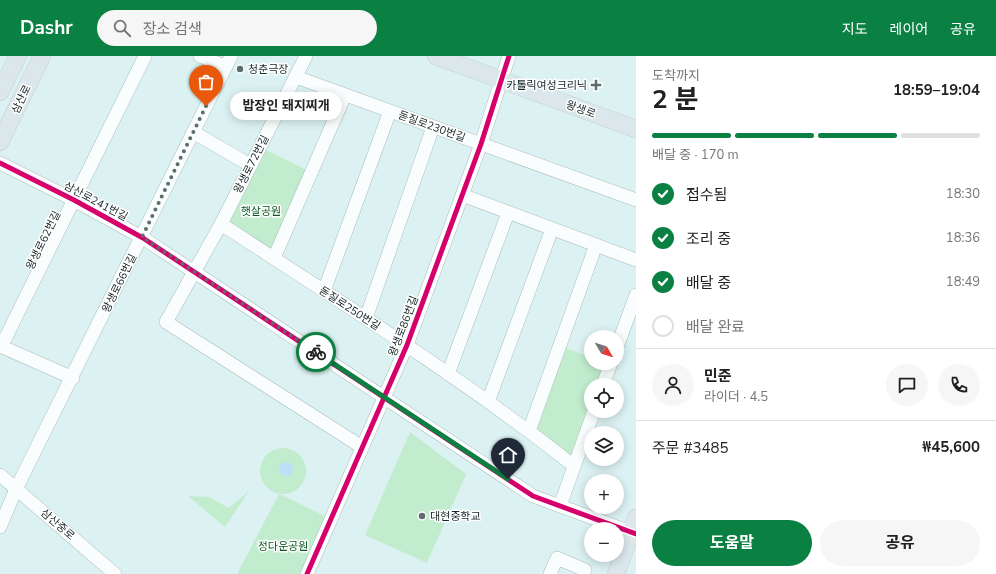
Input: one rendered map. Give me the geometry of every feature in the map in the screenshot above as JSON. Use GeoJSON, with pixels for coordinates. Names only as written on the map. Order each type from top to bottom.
{"type":"FeatureCollection","features":[{"type":"Feature","properties":{"kind":"main road","name":"삼산로"},"geometry":{"type":"LineString","coordinates":[[0,92],[18,56]]}},
{"type":"Feature","properties":{"kind":"main road","name":"삼산로"},"geometry":{"type":"LineString","coordinates":[[0,142],[42,56]]}},
{"type":"Feature","properties":{"kind":"main road","name":"왕생로"},"geometry":{"type":"LineString","coordinates":[[436,56],[636,129]]}},
{"type":"Feature","properties":{"kind":"main road"},"geometry":{"type":"LineString","coordinates":[[616,574],[634,528]]}},
{"type":"Feature","properties":{"kind":"street","name":"왕생로62번길"},"geometry":{"type":"LineString","coordinates":[[1,347],[145,56]]}},
{"type":"Feature","properties":{"kind":"street"},"geometry":{"type":"LineString","coordinates":[[200,56],[228,61]]}},
{"type":"Feature","properties":{"kind":"street","name":"왕생로72번길"},"geometry":{"type":"LineString","coordinates":[[306,56],[221,224],[166,322],[362,447]]}},
{"type":"Feature","properties":{"kind":"street","name":"왕생로86번길"},"geometry":{"type":"LineString","coordinates":[[307,574],[407,345],[481,144],[509,56]]}},
{"type":"Feature","properties":{"kind":"street","name":"왕생로66번길"},"geometry":{"type":"LineString","coordinates":[[0,527],[16,489],[73,378],[228,61]]}},
{"type":"Feature","properties":{"kind":"street","name":"돋질로230번길"},"geometry":{"type":"LineString","coordinates":[[296,77],[636,200]]}},
{"type":"Feature","properties":{"kind":"street"},"geometry":{"type":"LineString","coordinates":[[274,258],[345,95]]}},
{"type":"Feature","properties":{"kind":"street"},"geometry":{"type":"LineString","coordinates":[[324,291],[390,111]]}},
{"type":"Feature","properties":{"kind":"street"},"geometry":{"type":"LineString","coordinates":[[366,318],[433,127]]}},
{"type":"Feature","properties":{"kind":"street"},"geometry":{"type":"LineString","coordinates":[[194,132],[250,165]]}},
{"type":"Feature","properties":{"kind":"street","name":"삼산로241번길"},"geometry":{"type":"LineString","coordinates":[[0,163],[74,200],[142,237],[533,496],[560,506],[634,528]]}},
{"type":"Feature","properties":{"kind":"street"},"geometry":{"type":"LineString","coordinates":[[462,195],[636,260]]}},
{"type":"Feature","properties":{"kind":"street"},"geometry":{"type":"LineString","coordinates":[[448,374],[508,213]]}},
{"type":"Feature","properties":{"kind":"street","name":"돋질로250번길"},"geometry":{"type":"LineString","coordinates":[[221,224],[407,345],[529,431],[574,466]]}},
{"type":"Feature","properties":{"kind":"street"},"geometry":{"type":"LineString","coordinates":[[488,402],[552,229]]}},
{"type":"Feature","properties":{"kind":"street"},"geometry":{"type":"LineString","coordinates":[[529,431],[596,245]]}},
{"type":"Feature","properties":{"kind":"street"},"geometry":{"type":"LineString","coordinates":[[624,330],[635,301]]}},
{"type":"Feature","properties":{"kind":"street"},"geometry":{"type":"LineString","coordinates":[[1,347],[73,378]]}},
{"type":"Feature","properties":{"kind":"street"},"geometry":{"type":"LineString","coordinates":[[560,506],[591,418]]}},
{"type":"Feature","properties":{"kind":"street","name":"삼산중로"},"geometry":{"type":"LineString","coordinates":[[0,475],[106,571]]}},
{"type":"Feature","properties":{"kind":"street"},"geometry":{"type":"LineString","coordinates":[[550,574],[557,558],[585,570]]}},
{"type":"Feature","properties":{"kind":"green space","name":"햇살공원"},"geometry":{"type":"Polygon","coordinates":[[[260,147],[311,172],[274,258],[221,224],[260,147]]]}},
{"type":"Feature","properties":{"kind":"green space"},"geometry":{"type":"Polygon","coordinates":[[[566,348],[584,355],[584,370],[602,370],[600,378],[584,378],[585,418],[570,457],[535,428],[566,348]]]}},
{"type":"Feature","properties":{"kind":"green space"},"geometry":{"type":"Polygon","coordinates":[[[410,432],[466,474],[427,563],[365,535],[410,432]]]}},
{"type":"Feature","properties":{"kind":"green space"},"geometry":{"type":"Polygon","coordinates":[[[283,448],[296,452],[302,458],[306,471],[302,484],[296,490],[283,494],[270,490],[264,484],[260,471],[264,458],[270,452],[283,448]]]}},
{"type":"Feature","properties":{"kind":"green space"},"geometry":{"type":"Polygon","coordinates":[[[249,491],[225,527],[188,496],[209,497],[229,508],[249,491]]]}},
{"type":"Feature","properties":{"kind":"green space","name":"정다운공원"},"geometry":{"type":"Polygon","coordinates":[[[279,494],[327,517],[301,574],[237,574],[279,494]]]}},
{"type":"Feature","properties":{"kind":"water"},"geometry":{"type":"Polygon","coordinates":[[[283,462],[289,462],[293,466],[293,472],[289,476],[283,476],[279,472],[279,466],[283,462]]]}},
{"type":"Feature","properties":{"kind":"cycle path"},"geometry":{"type":"LineString","coordinates":[[307,574],[407,345],[481,144],[509,56]]}},
{"type":"Feature","properties":{"kind":"cycle path"},"geometry":{"type":"LineString","coordinates":[[0,163],[74,200],[143,238],[533,496],[636,534]]}},
{"type":"Feature","properties":{"kind":"way so far"},"geometry":{"type":"LineString","coordinates":[[206,106],[142,237],[316,352]]}},
{"type":"Feature","properties":{"kind":"place","name":"청춘극장"},"geometry":{"type":"Point","coordinates":[240,69]}},
{"type":"Feature","properties":{"kind":"place","name":"카톨릭여성크리닉"},"geometry":{"type":"Point","coordinates":[596,85]}},
{"type":"Feature","properties":{"kind":"place","name":"밥장인 돼지찌개"},"geometry":{"type":"Point","coordinates":[206,106]}},
{"type":"Feature","properties":{"kind":"place","name":"대현중학교"},"geometry":{"type":"Point","coordinates":[422,516]}},
{"type":"Feature","properties":{"kind":"route"},"geometry":{"type":"LineString","coordinates":[[316,352],[508,479]]}}]}
